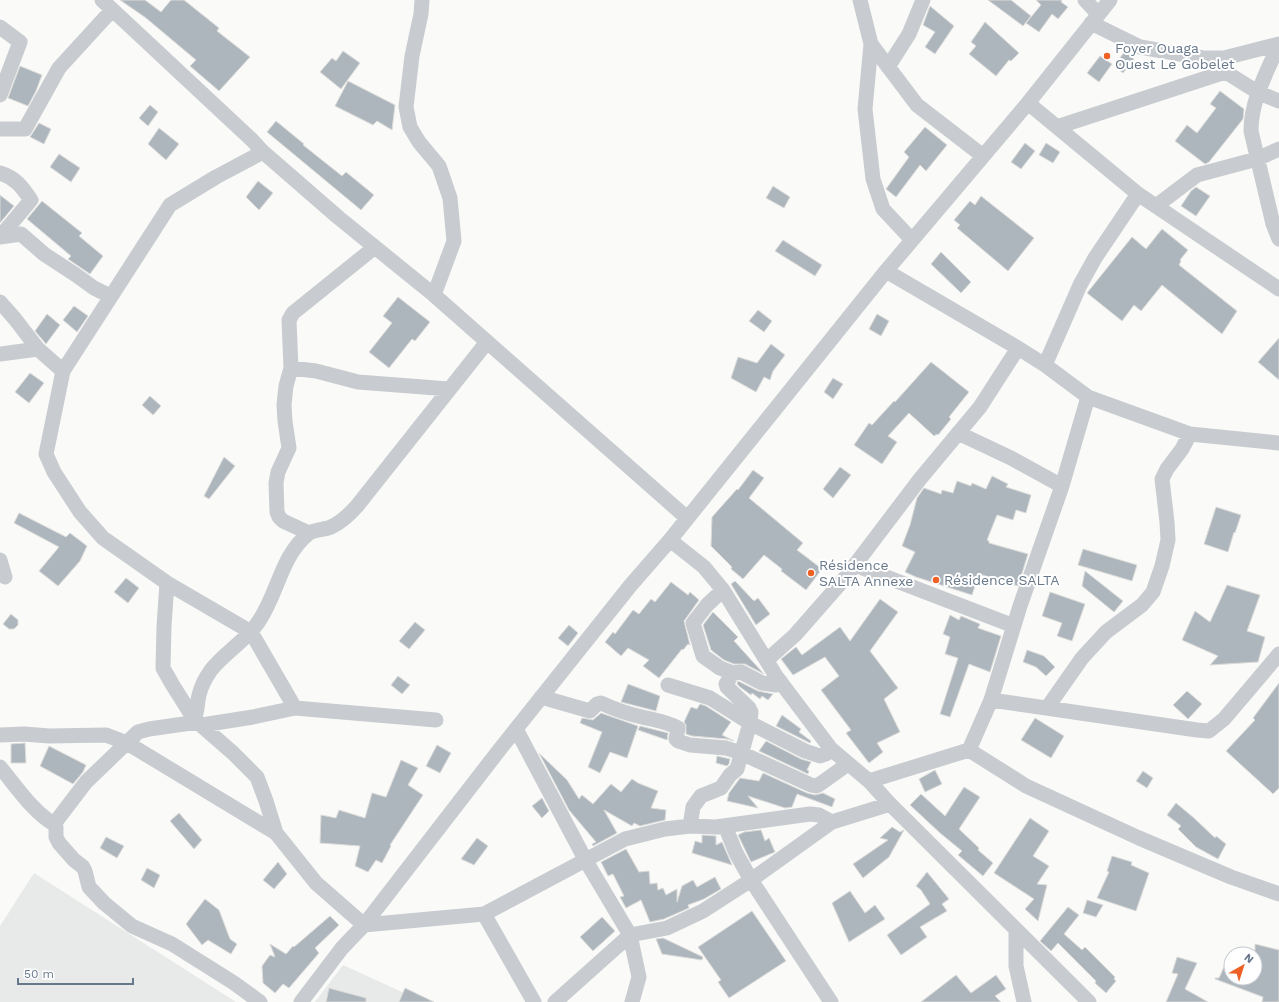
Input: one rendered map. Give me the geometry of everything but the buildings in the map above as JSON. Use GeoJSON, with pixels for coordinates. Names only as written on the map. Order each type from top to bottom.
{"type":"FeatureCollection","features":[{"type":"Feature","properties":{"kind":"street"},"geometry":{"type":"LineString","coordinates":[[422,0],[421,14],[412,56],[406,107],[410,127],[419,142],[439,166],[446,185],[450,198],[454,241],[434,296]]}},
{"type":"Feature","properties":{"kind":"street"},"geometry":{"type":"LineString","coordinates":[[860,0],[871,44],[865,109],[873,178],[883,209],[912,240]]}},
{"type":"Feature","properties":{"kind":"street"},"geometry":{"type":"LineString","coordinates":[[888,67],[909,34],[923,0]]}},
{"type":"Feature","properties":{"kind":"street"},"geometry":{"type":"LineString","coordinates":[[1085,0],[1094,19],[1140,47],[1203,58],[1224,58],[1279,44]]}},
{"type":"Feature","properties":{"kind":"street"},"geometry":{"type":"LineString","coordinates":[[301,1002],[342,948],[364,925],[541,697],[630,586],[670,540],[886,271],[1028,103],[1110,0]]}},
{"type":"Feature","properties":{"kind":"street"},"geometry":{"type":"LineString","coordinates":[[0,129],[25,129],[59,68],[107,5],[263,152],[339,218],[434,296],[687,518]]}},
{"type":"Feature","properties":{"kind":"street"},"geometry":{"type":"LineString","coordinates":[[0,27],[20,42],[0,95]]}},
{"type":"Feature","properties":{"kind":"street"},"geometry":{"type":"LineString","coordinates":[[871,44],[917,105],[983,156]]}},
{"type":"Feature","properties":{"kind":"street"},"geometry":{"type":"LineString","coordinates":[[1279,44],[1254,106],[1251,118],[1251,131],[1279,239]]}},
{"type":"Feature","properties":{"kind":"street"},"geometry":{"type":"LineString","coordinates":[[1203,58],[1259,93],[1279,101]]}},
{"type":"Feature","properties":{"kind":"street"},"geometry":{"type":"LineString","coordinates":[[1057,128],[1225,72]]}},
{"type":"Feature","properties":{"kind":"street"},"geometry":{"type":"LineString","coordinates":[[1028,103],[1138,194],[1279,289]]}},
{"type":"Feature","properties":{"kind":"street"},"geometry":{"type":"LineString","coordinates":[[1156,206],[1197,175],[1258,159],[1279,149]]}},
{"type":"Feature","properties":{"kind":"street"},"geometry":{"type":"LineString","coordinates":[[263,152],[216,177],[170,205],[63,370],[46,454],[54,472],[80,512],[103,538],[167,582],[251,632],[295,708]]}},
{"type":"Feature","properties":{"kind":"street"},"geometry":{"type":"LineString","coordinates":[[0,173],[10,176],[24,190],[31,200],[0,237],[21,234],[44,254],[94,288],[110,296]]}},
{"type":"Feature","properties":{"kind":"street"},"geometry":{"type":"LineString","coordinates":[[1045,365],[1080,285],[1094,258],[1138,194]]}},
{"type":"Feature","properties":{"kind":"street"},"geometry":{"type":"LineString","coordinates":[[309,533],[283,521],[277,512],[276,482],[278,472],[289,448],[284,405],[286,386],[291,368],[289,320],[293,313],[375,247]]}},
{"type":"Feature","properties":{"kind":"street"},"geometry":{"type":"LineString","coordinates":[[886,271],[1018,348],[1045,365],[1088,397],[1190,434],[1279,443]]}},
{"type":"Feature","properties":{"kind":"street"},"geometry":{"type":"LineString","coordinates":[[0,302],[38,349],[63,370]]}},
{"type":"Feature","properties":{"kind":"street"},"geometry":{"type":"LineString","coordinates":[[198,722],[197,713],[199,696],[210,672],[223,656],[251,632],[260,620],[290,552],[309,533],[330,527],[346,518],[362,500],[449,388],[487,342]]}},
{"type":"Feature","properties":{"kind":"street"},"geometry":{"type":"LineString","coordinates":[[767,660],[795,635],[855,565],[920,478],[980,407],[1018,348]]}},
{"type":"Feature","properties":{"kind":"street"},"geometry":{"type":"LineString","coordinates":[[0,354],[38,349]]}},
{"type":"Feature","properties":{"kind":"street"},"geometry":{"type":"LineString","coordinates":[[291,368],[316,371],[358,382],[449,388]]}},
{"type":"Feature","properties":{"kind":"street"},"geometry":{"type":"LineString","coordinates":[[869,782],[969,750],[991,700],[1014,626],[1062,486],[1088,397]]}},
{"type":"Feature","properties":{"kind":"street"},"geometry":{"type":"LineString","coordinates":[[958,433],[1011,458],[1062,486]]}},
{"type":"Feature","properties":{"kind":"street"},"geometry":{"type":"LineString","coordinates":[[1046,708],[1082,658],[1106,632],[1142,605],[1153,592],[1162,566],[1168,540],[1162,479],[1190,434]]}},
{"type":"Feature","properties":{"kind":"street"},"geometry":{"type":"LineString","coordinates":[[670,540],[704,567],[722,590],[776,676],[831,749],[869,782],[1089,1002]]}},
{"type":"Feature","properties":{"kind":"street"},"geometry":{"type":"LineString","coordinates":[[0,560],[5,577]]}},
{"type":"Feature","properties":{"kind":"street"},"geometry":{"type":"LineString","coordinates":[[855,565],[1014,626]]}},
{"type":"Feature","properties":{"kind":"street"},"geometry":{"type":"LineString","coordinates":[[167,582],[163,668],[198,722],[257,777],[276,833]]}},
{"type":"Feature","properties":{"kind":"street"},"geometry":{"type":"LineString","coordinates":[[722,590],[694,621],[693,625],[705,658],[720,668],[732,673],[741,672],[762,683],[776,685],[781,682]]}},
{"type":"Feature","properties":{"kind":"street"},"geometry":{"type":"LineString","coordinates":[[991,700],[1209,731],[1224,719],[1279,654]]}},
{"type":"Feature","properties":{"kind":"street"},"geometry":{"type":"LineString","coordinates":[[690,826],[693,807],[701,796],[721,788],[730,775],[737,769],[750,723],[751,712],[749,708],[726,686],[732,673]]}},
{"type":"Feature","properties":{"kind":"street"},"geometry":{"type":"LineString","coordinates":[[668,685],[710,698],[750,723],[805,751],[820,756],[826,754],[831,749]]}},
{"type":"Feature","properties":{"kind":"street"},"geometry":{"type":"LineString","coordinates":[[541,697],[590,711],[597,704],[601,703],[620,711],[654,719],[677,727],[679,730],[676,739],[678,741],[690,745],[726,748],[741,753],[816,786],[848,764]]}},
{"type":"Feature","properties":{"kind":"street"},"geometry":{"type":"LineString","coordinates":[[54,824],[86,782],[138,732],[144,730],[198,722],[253,717],[295,708],[436,720]]}},
{"type":"Feature","properties":{"kind":"street"},"geometry":{"type":"LineString","coordinates":[[516,729],[586,861],[630,935],[640,977],[632,1002]]}},
{"type":"Feature","properties":{"kind":"street"},"geometry":{"type":"LineString","coordinates":[[0,735],[106,735],[127,743],[276,833],[316,883],[364,925],[484,914],[625,839],[665,829],[690,826],[716,827],[810,814],[819,814],[832,822]]}},
{"type":"Feature","properties":{"kind":"street"},"geometry":{"type":"LineString","coordinates":[[969,750],[1026,786],[1138,838],[1231,878],[1279,894]]}},
{"type":"Feature","properties":{"kind":"street"},"geometry":{"type":"LineString","coordinates":[[0,767],[33,807],[47,820],[54,824],[56,827],[56,837],[59,843],[74,860],[83,867],[89,887],[104,903],[132,926],[172,944],[234,983],[260,1002]]}},
{"type":"Feature","properties":{"kind":"street"},"geometry":{"type":"LineString","coordinates":[[555,1002],[630,935],[667,928],[703,911],[751,880],[832,822],[890,804]]}},
{"type":"Feature","properties":{"kind":"street"},"geometry":{"type":"LineString","coordinates":[[724,826],[736,854],[751,880],[831,1002]]}},
{"type":"Feature","properties":{"kind":"street"},"geometry":{"type":"LineString","coordinates":[[484,914],[534,1002]]}},
{"type":"Feature","properties":{"kind":"street"},"geometry":{"type":"LineString","coordinates":[[1016,930],[1016,966],[1024,1002]]}},
{"type":"Feature","properties":{"kind":"shaded area"},"geometry":{"type":"Polygon","coordinates":[[[34,873],[236,1002],[0,1002],[0,926],[34,873]]]}},
{"type":"Feature","properties":{"kind":"shaded area"},"geometry":{"type":"Polygon","coordinates":[[[343,965],[424,1002],[315,1002],[343,965]]]}},
{"type":"Feature","properties":{"kind":"place","name":"Foyer Ouaga Ouest Le Gobelet"},"geometry":{"type":"Point","coordinates":[1107,56]}},
{"type":"Feature","properties":{"kind":"place","name":"Résidence SALTA Annexe"},"geometry":{"type":"Point","coordinates":[811,573]}},
{"type":"Feature","properties":{"kind":"place","name":"Résidence SALTA"},"geometry":{"type":"Point","coordinates":[936,580]}}]}
